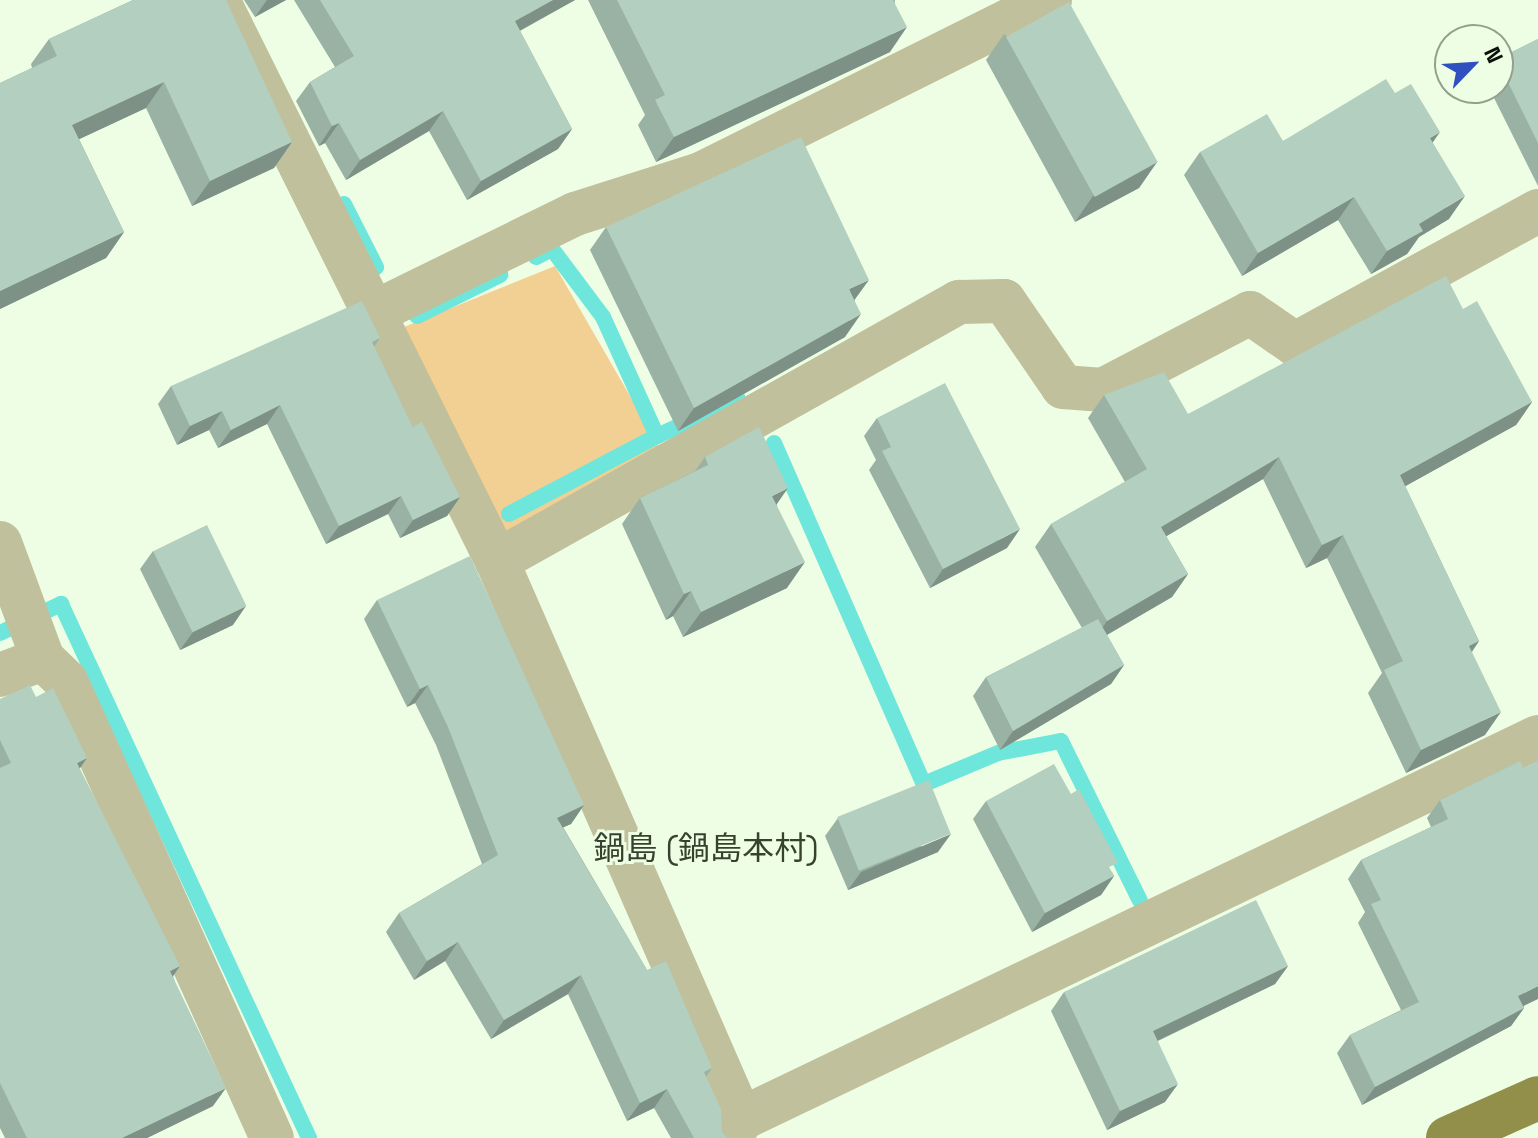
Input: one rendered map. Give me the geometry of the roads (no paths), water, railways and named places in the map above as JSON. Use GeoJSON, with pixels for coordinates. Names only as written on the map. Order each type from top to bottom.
{"type":"FeatureCollection","features":[{"type":"Feature","properties":{"kind":"main road"},"geometry":{"type":"LineString","coordinates":[[1448,1138],[1538,1098]]}},
{"type":"Feature","properties":{"kind":"street"},"geometry":{"type":"LineString","coordinates":[[218,0],[497,561],[736,1128],[1538,737]]}},
{"type":"Feature","properties":{"kind":"street"},"geometry":{"type":"LineString","coordinates":[[373,313],[575,214],[701,174],[1050,0]]}},
{"type":"Feature","properties":{"kind":"street"},"geometry":{"type":"LineString","coordinates":[[497,561],[959,302],[1004,301],[1063,387],[1103,390],[1250,313],[1295,344],[1538,211]]}},
{"type":"Feature","properties":{"kind":"street"},"geometry":{"type":"LineString","coordinates":[[0,543],[26,605],[43,659],[66,681],[269,1137]]}},
{"type":"Feature","properties":{"kind":"street"},"geometry":{"type":"LineString","coordinates":[[0,675],[43,659]]}},
{"type":"Feature","properties":{"kind":"waterway"},"geometry":{"type":"LineString","coordinates":[[344,204],[376,267]]}},
{"type":"Feature","properties":{"kind":"waterway"},"geometry":{"type":"LineString","coordinates":[[536,257],[552,249],[603,317],[657,436],[738,399]]}},
{"type":"Feature","properties":{"kind":"waterway"},"geometry":{"type":"LineString","coordinates":[[417,316],[500,275]]}},
{"type":"Feature","properties":{"kind":"waterway"},"geometry":{"type":"LineString","coordinates":[[509,514],[657,436]]}},
{"type":"Feature","properties":{"kind":"waterway"},"geometry":{"type":"LineString","coordinates":[[774,443],[924,784],[998,753],[1061,741],[1140,901]]}},
{"type":"Feature","properties":{"kind":"waterway"},"geometry":{"type":"LineString","coordinates":[[0,633],[61,604],[309,1138]]}},
{"type":"Feature","properties":{"kind":"district","name":"鍋島 (鍋島本村)"},"geometry":{"type":"Point","coordinates":[706,848]}}]}
